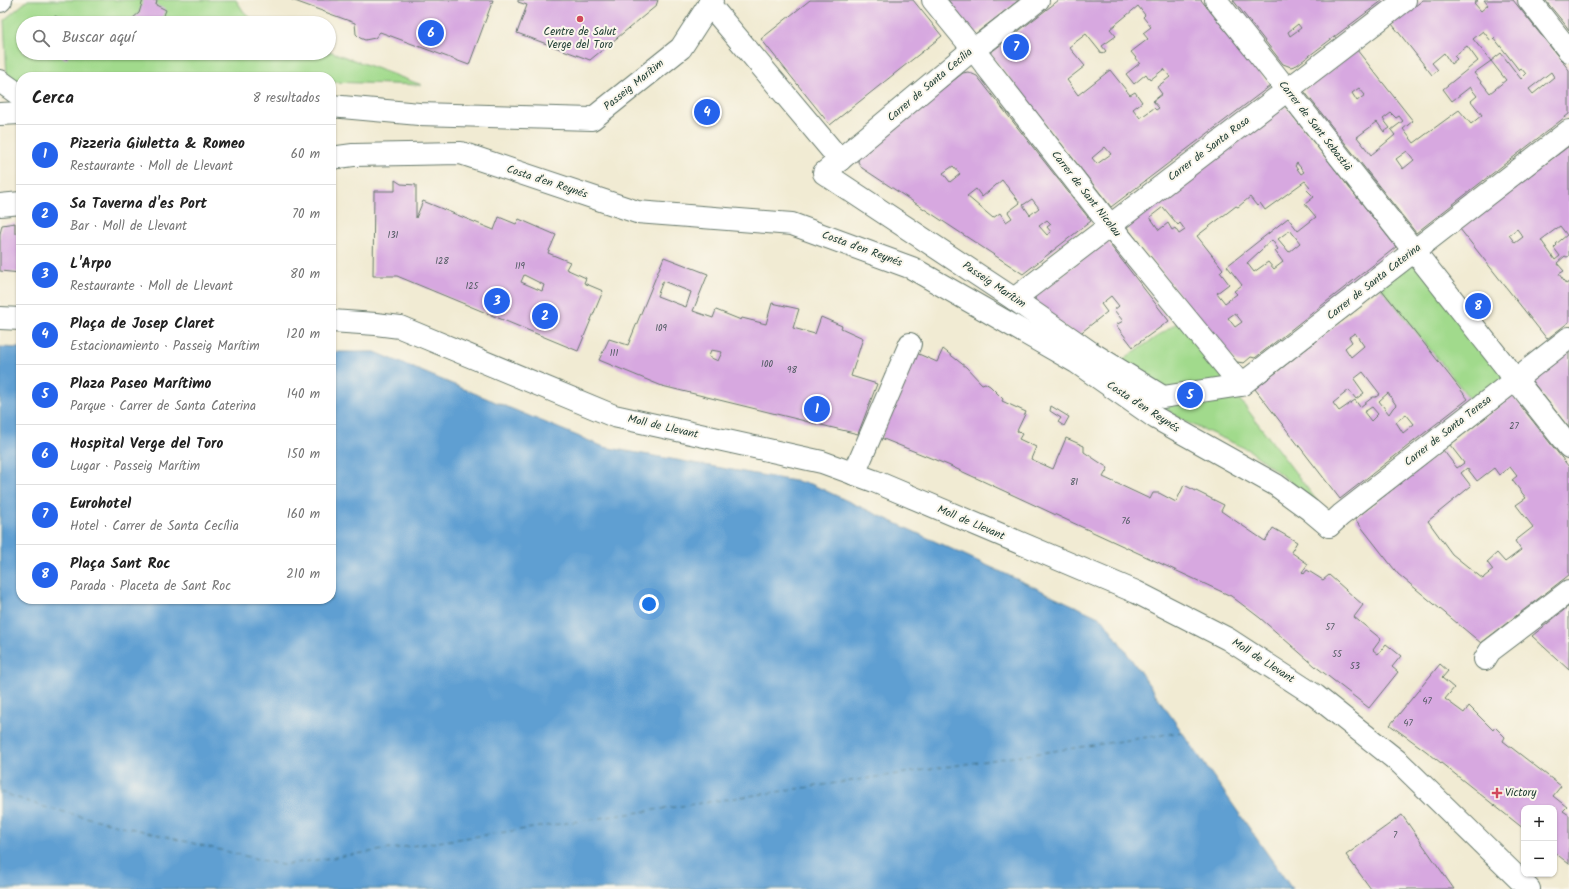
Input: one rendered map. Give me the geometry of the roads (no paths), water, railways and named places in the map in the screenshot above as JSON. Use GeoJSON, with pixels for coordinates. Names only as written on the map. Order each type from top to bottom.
{"type":"FeatureCollection","features":[{"type":"Feature","properties":{"kind":"street","name":"Carrer de Sant Nicolau"},"geometry":{"type":"LineString","coordinates":[[933,0],[1109,224],[1241,385]]}},
{"type":"Feature","properties":{"kind":"street","name":"Carrer de Santa Cecília"},"geometry":{"type":"LineString","coordinates":[[832,167],[973,49],[987,40],[1038,0]]}},
{"type":"Feature","properties":{"kind":"street","name":"Carrer de Sant Sebastià"},"geometry":{"type":"LineString","coordinates":[[1216,0],[1413,251],[1515,378]]}},
{"type":"Feature","properties":{"kind":"street","name":"Carrer de Santa Rosa"},"geometry":{"type":"LineString","coordinates":[[1014,299],[1109,224],[1287,91],[1405,0]]}},
{"type":"Feature","properties":{"kind":"street"},"geometry":{"type":"LineString","coordinates":[[1529,0],[1569,51]]}},
{"type":"Feature","properties":{"kind":"street","name":"Passeig Marítim"},"geometry":{"type":"LineString","coordinates":[[336,106],[419,114],[592,119],[680,48],[710,2],[832,167],[1014,299],[1090,352],[1163,397]]}},
{"type":"Feature","properties":{"kind":"street"},"geometry":{"type":"LineString","coordinates":[[0,81],[16,92]]}},
{"type":"Feature","properties":{"kind":"street"},"geometry":{"type":"LineString","coordinates":[[611,104],[636,105]]}},
{"type":"Feature","properties":{"kind":"street"},"geometry":{"type":"LineString","coordinates":[[0,114],[16,112]]}},
{"type":"Feature","properties":{"kind":"street","name":"Carrer de Santa Caterina"},"geometry":{"type":"LineString","coordinates":[[1163,397],[1241,385],[1569,131]]}},
{"type":"Feature","properties":{"kind":"street","name":"Costa d'en Reynés"},"geometry":{"type":"LineString","coordinates":[[336,157],[353,155],[461,153],[638,212],[792,224],[912,268],[1076,362],[1156,418],[1276,485],[1310,510],[1329,534]]}},
{"type":"Feature","properties":{"kind":"street"},"geometry":{"type":"LineString","coordinates":[[0,205],[16,203]]}},
{"type":"Feature","properties":{"kind":"street"},"geometry":{"type":"LineString","coordinates":[[0,318],[16,319]]}},
{"type":"Feature","properties":{"kind":"street","name":"Moll de Llevant"},"geometry":{"type":"LineString","coordinates":[[336,321],[400,327],[614,416],[822,462],[874,482],[1136,592],[1228,639],[1316,696],[1400,763],[1529,889]]}},
{"type":"Feature","properties":{"kind":"street","name":"Carrer de Santa Teresa"},"geometry":{"type":"LineString","coordinates":[[1329,534],[1341,514],[1515,378],[1569,338]]}},
{"type":"Feature","properties":{"kind":"street"},"geometry":{"type":"LineString","coordinates":[[854,474],[910,344]]}},
{"type":"Feature","properties":{"kind":"street"},"geometry":{"type":"LineString","coordinates":[[1515,378],[1569,447]]}},
{"type":"Feature","properties":{"kind":"street"},"geometry":{"type":"LineString","coordinates":[[1485,659],[1490,651],[1569,591]]}},
{"type":"Feature","properties":{"kind":"water"},"geometry":{"type":"Polygon","coordinates":[[[0,347],[16,348],[16,604],[336,604],[336,352],[375,352],[604,447],[811,484],[1103,619],[1292,889],[0,889],[0,347]]]}},
{"type":"Feature","properties":{"kind":"place","name":"Centre de Salut Verge del Toro"},"geometry":{"type":"Point","coordinates":[580,19]}},
{"type":"Feature","properties":{"kind":"place","name":"Hospital Verge del Toro"},"geometry":{"type":"Point","coordinates":[431,33]}},
{"type":"Feature","properties":{"kind":"place","name":"Eurohotel"},"geometry":{"type":"Point","coordinates":[1016,47]}},
{"type":"Feature","properties":{"kind":"place","name":"Plaça de Josep Claret"},"geometry":{"type":"Point","coordinates":[707,112]}},
{"type":"Feature","properties":{"kind":"place","name":"L'Arpo"},"geometry":{"type":"Point","coordinates":[497,301]}},
{"type":"Feature","properties":{"kind":"place","name":"Plaça Sant Roc"},"geometry":{"type":"Point","coordinates":[1478,306]}},
{"type":"Feature","properties":{"kind":"place","name":"Sa Taverna d'es Port"},"geometry":{"type":"Point","coordinates":[545,316]}},
{"type":"Feature","properties":{"kind":"place","name":"Plaza Paseo Marítimo"},"geometry":{"type":"Point","coordinates":[1190,395]}},
{"type":"Feature","properties":{"kind":"place","name":"Pizzeria Giuletta & Romeo"},"geometry":{"type":"Point","coordinates":[817,409]}},
{"type":"Feature","properties":{"kind":"place","name":"Victory"},"geometry":{"type":"Point","coordinates":[1497,793]}}]}
